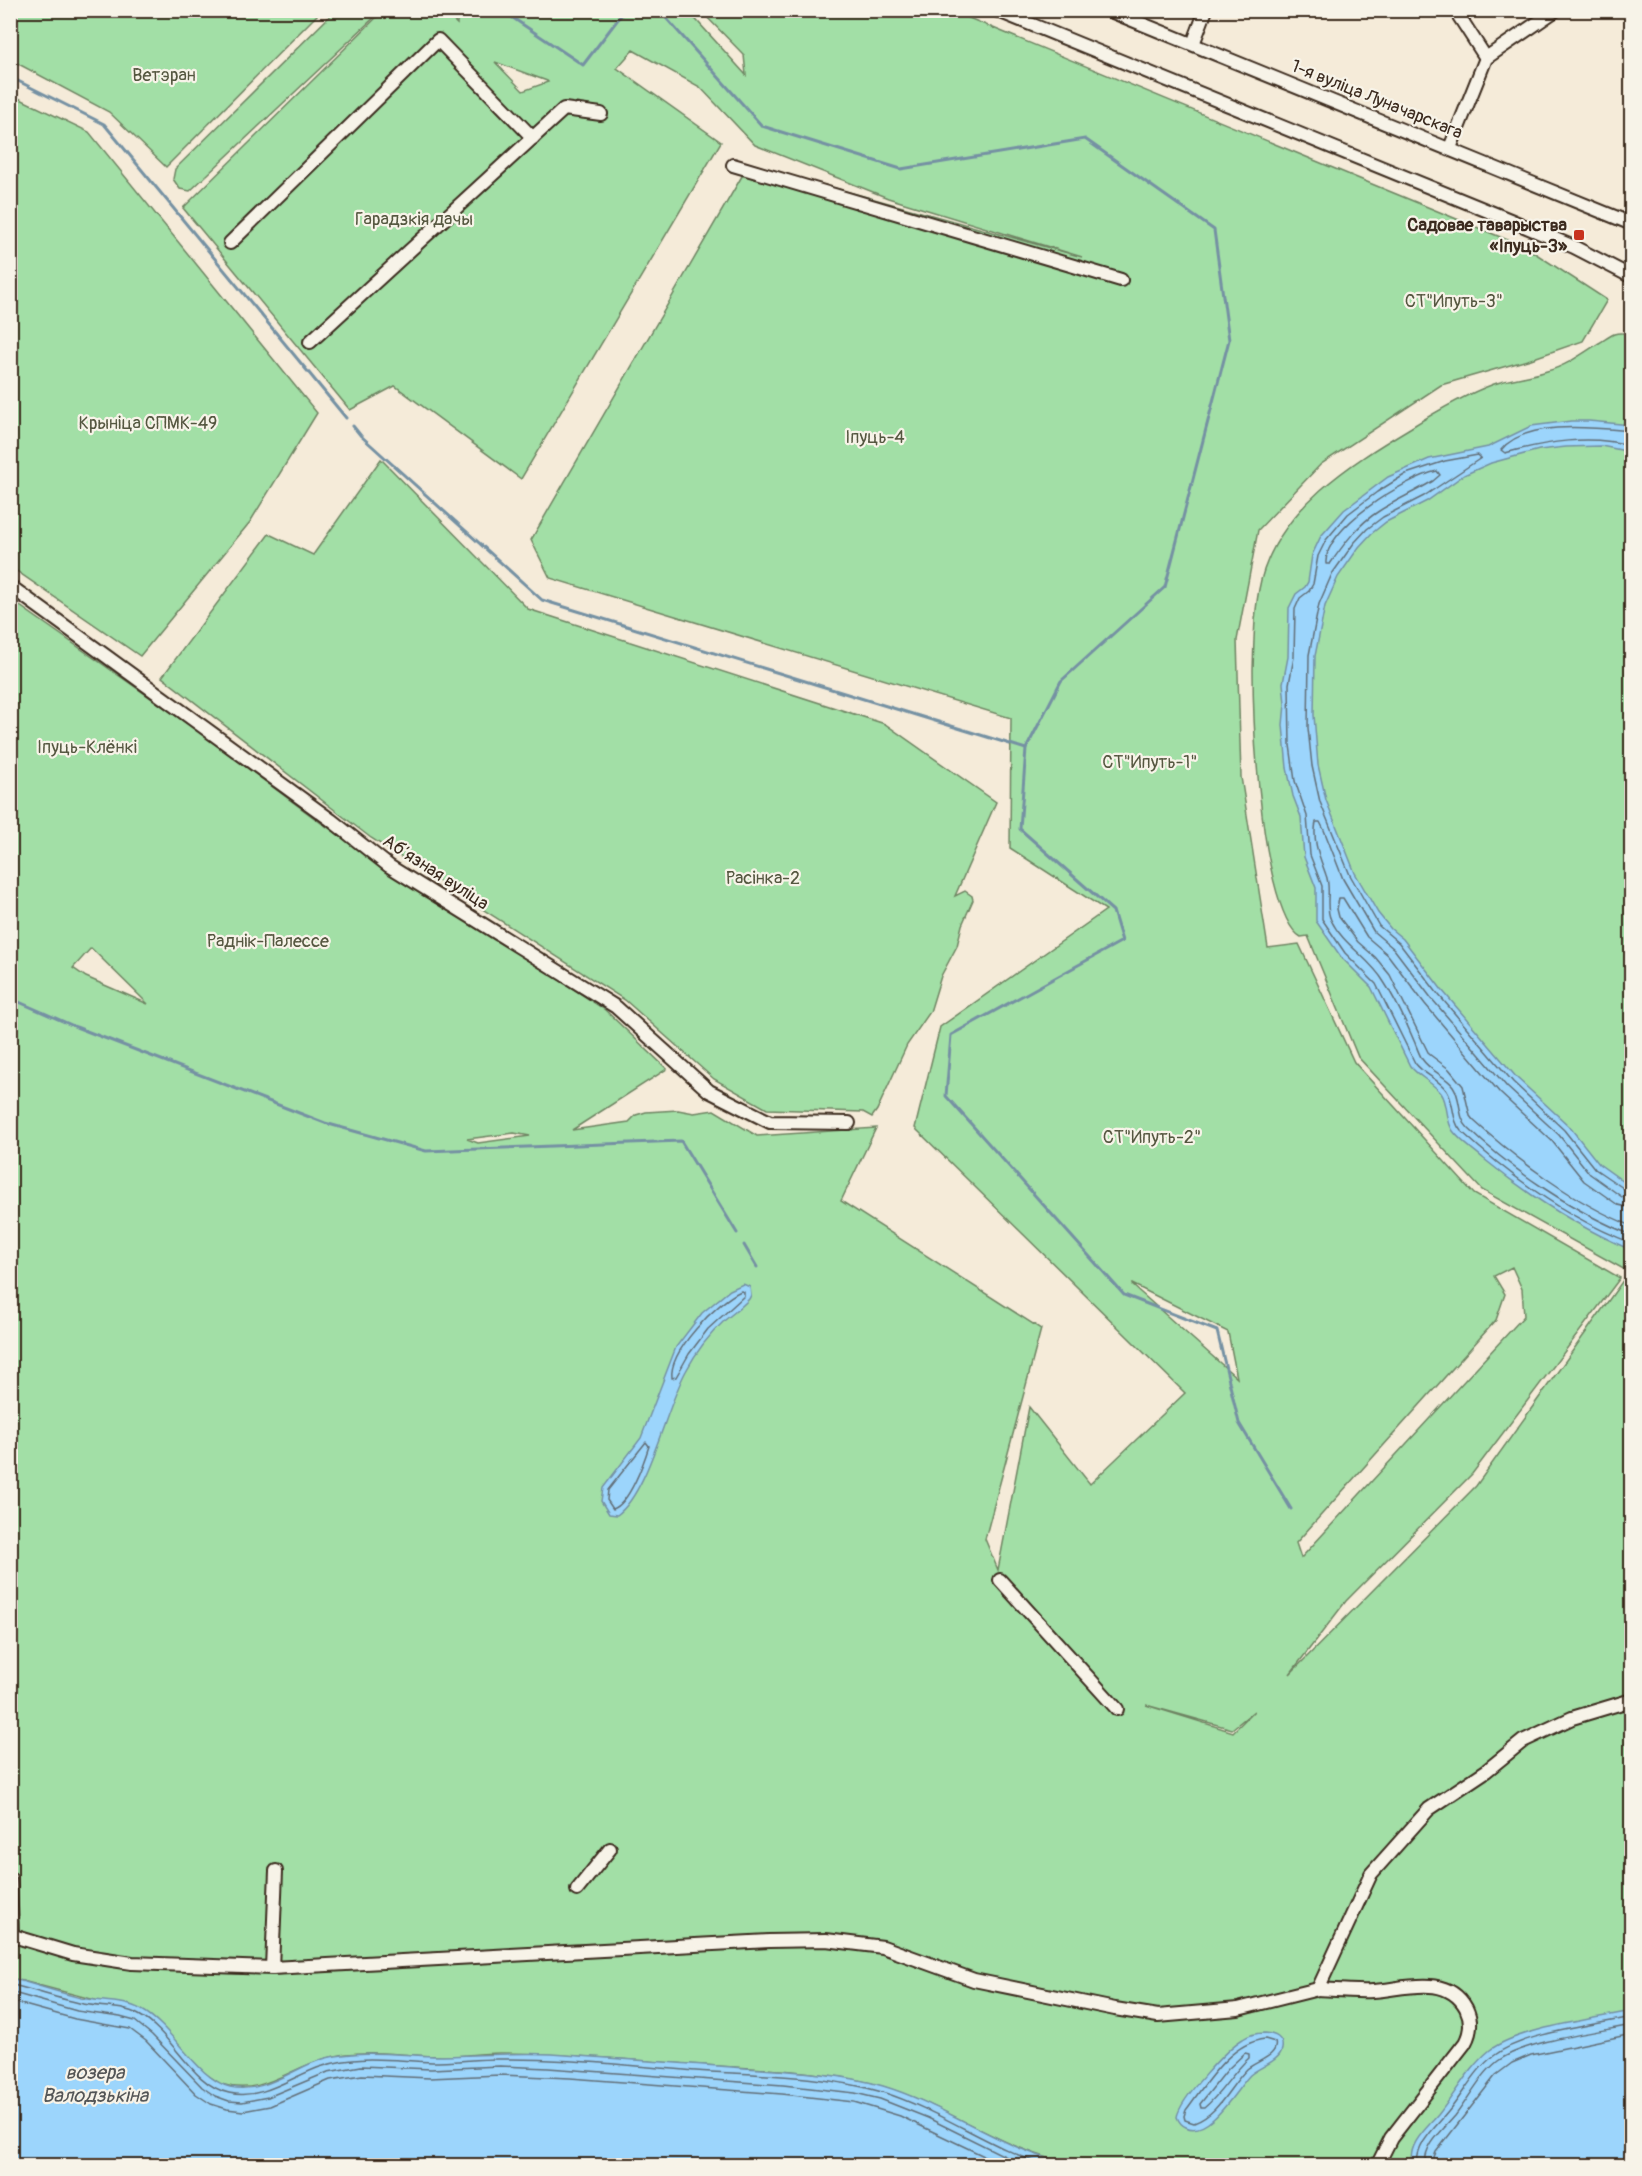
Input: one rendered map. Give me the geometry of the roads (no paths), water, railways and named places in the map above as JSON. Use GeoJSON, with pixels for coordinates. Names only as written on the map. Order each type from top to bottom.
{"type":"FeatureCollection","features":[{"type":"Feature","properties":{"kind":"street"},"geometry":{"type":"LineString","coordinates":[[996,10],[1509,219],[1574,247],[1632,277]]}},
{"type":"Feature","properties":{"kind":"street","name":"1-я вуліца Луначарскага"},"geometry":{"type":"LineString","coordinates":[[1108,10],[1632,224]]}},
{"type":"Feature","properties":{"kind":"street"},"geometry":{"type":"LineString","coordinates":[[1193,44],[1206,10]]}},
{"type":"Feature","properties":{"kind":"street"},"geometry":{"type":"LineString","coordinates":[[1455,10],[1486,58]]}},
{"type":"Feature","properties":{"kind":"street"},"geometry":{"type":"LineString","coordinates":[[1450,148],[1486,58],[1556,10]]}},
{"type":"Feature","properties":{"kind":"street"},"geometry":{"type":"LineString","coordinates":[[230,243],[438,40],[533,138]]}},
{"type":"Feature","properties":{"kind":"street"},"geometry":{"type":"LineString","coordinates":[[310,342],[564,109],[601,114]]}},
{"type":"Feature","properties":{"kind":"street"},"geometry":{"type":"LineString","coordinates":[[733,165],[1121,280]]}},
{"type":"Feature","properties":{"kind":"street","name":"Абʼязная вуліца"},"geometry":{"type":"LineString","coordinates":[[10,586],[330,820],[389,866],[616,1007],[709,1090],[770,1122],[849,1124]]}},
{"type":"Feature","properties":{"kind":"street"},"geometry":{"type":"LineString","coordinates":[[1000,1581],[1117,1709]]}},
{"type":"Feature","properties":{"kind":"street"},"geometry":{"type":"LineString","coordinates":[[1318,1989],[1371,1874],[1429,1809],[1486,1771],[1523,1740],[1572,1718],[1632,1700]]}},
{"type":"Feature","properties":{"kind":"street"},"geometry":{"type":"LineString","coordinates":[[577,1890],[610,1849]]}},
{"type":"Feature","properties":{"kind":"street"},"geometry":{"type":"LineString","coordinates":[[272,1968],[276,1871]]}},
{"type":"Feature","properties":{"kind":"street"},"geometry":{"type":"LineString","coordinates":[[10,1878],[11,1935],[73,1954],[132,1964],[272,1968],[770,1941],[826,1940],[883,1947],[974,1980],[1158,2016],[1238,2009],[1318,1989],[1371,1991],[1428,1985],[1440,1987],[1461,2000],[1471,2023],[1469,2035],[1390,2138],[1377,2166]]}},
{"type":"Feature","properties":{"kind":"water"},"geometry":{"type":"Polygon","coordinates":[[[1571,421],[1631,425],[1631,452],[1601,446],[1566,447],[1539,450],[1491,463],[1464,475],[1427,501],[1386,522],[1359,547],[1338,577],[1325,606],[1315,656],[1314,715],[1318,765],[1326,800],[1355,873],[1378,913],[1403,939],[1442,990],[1517,1078],[1569,1126],[1599,1164],[1631,1187],[1631,1250],[1573,1221],[1518,1186],[1453,1131],[1441,1093],[1410,1066],[1371,987],[1341,957],[1316,921],[1316,888],[1304,857],[1301,817],[1293,796],[1287,768],[1283,725],[1285,704],[1283,683],[1288,657],[1289,608],[1296,594],[1308,582],[1312,555],[1321,536],[1344,510],[1388,477],[1429,459],[1488,447],[1531,426],[1571,421]]]}},
{"type":"Feature","properties":{"kind":"water"},"geometry":{"type":"Polygon","coordinates":[[[743,1284],[750,1287],[749,1299],[719,1326],[694,1357],[679,1387],[638,1488],[628,1504],[617,1515],[609,1514],[601,1501],[603,1488],[641,1438],[676,1347],[702,1313],[730,1290],[743,1284]]]}},
{"type":"Feature","properties":{"kind":"water","name":"возера Валодзькіна"},"geometry":{"type":"Polygon","coordinates":[[[10,1978],[81,1998],[120,2003],[142,2010],[165,2028],[207,2074],[230,2087],[255,2087],[326,2058],[366,2053],[433,2056],[552,2054],[808,2073],[865,2081],[883,2086],[932,2105],[1026,2151],[1076,2165],[11,2165],[10,1978]]]}},
{"type":"Feature","properties":{"kind":"water"},"geometry":{"type":"Polygon","coordinates":[[[1631,2011],[1631,2165],[1412,2165],[1412,2150],[1419,2137],[1475,2064],[1490,2050],[1503,2042],[1538,2030],[1631,2011]]]}},
{"type":"Feature","properties":{"kind":"water"},"geometry":{"type":"Polygon","coordinates":[[[1265,2033],[1275,2036],[1282,2042],[1282,2049],[1277,2057],[1250,2075],[1222,2110],[1204,2126],[1195,2129],[1181,2124],[1177,2117],[1186,2098],[1226,2052],[1248,2036],[1265,2033]]]}},
{"type":"Feature","properties":{"kind":"waterway"},"geometry":{"type":"LineString","coordinates":[[501,10],[583,65],[625,10]]}},
{"type":"Feature","properties":{"kind":"waterway"},"geometry":{"type":"LineString","coordinates":[[659,10],[762,126],[901,169],[1085,139],[1214,230],[1229,340],[1165,587],[1061,681],[1026,749],[1020,829],[1113,911],[1122,941],[951,1035],[946,1096],[1124,1295],[1217,1331],[1239,1423],[1291,1509]]}},
{"type":"Feature","properties":{"kind":"waterway"},"geometry":{"type":"LineString","coordinates":[[10,77],[104,124],[346,418]]}},
{"type":"Feature","properties":{"kind":"waterway"},"geometry":{"type":"LineString","coordinates":[[353,426],[361,436],[542,600],[1026,749]]}},
{"type":"Feature","properties":{"kind":"waterway"},"geometry":{"type":"LineString","coordinates":[[10,998],[76,1027],[325,1123],[426,1151],[681,1141],[737,1233]]}},
{"type":"Feature","properties":{"kind":"waterway"},"geometry":{"type":"LineString","coordinates":[[744,1245],[757,1267]]}},
{"type":"Feature","properties":{"kind":"place","name":"Садовае таварыства «Іпуць-3»"},"geometry":{"type":"Point","coordinates":[1579,235]}},
{"type":"Feature","properties":{"kind":"park label","name":"Ветэран"},"geometry":{"type":"Point","coordinates":[164,75]}},
{"type":"Feature","properties":{"kind":"park label","name":"Гарадзкія дачы"},"geometry":{"type":"Point","coordinates":[414,219]}},
{"type":"Feature","properties":{"kind":"park label","name":"СТ\"Ипуть-3\""},"geometry":{"type":"Point","coordinates":[1454,301]}},
{"type":"Feature","properties":{"kind":"park label","name":"Крыніца СПМК-49"},"geometry":{"type":"Point","coordinates":[148,423]}},
{"type":"Feature","properties":{"kind":"park label","name":"Іпуць-4"},"geometry":{"type":"Point","coordinates":[875,437]}},
{"type":"Feature","properties":{"kind":"park label","name":"Іпуць-Клёнкі"},"geometry":{"type":"Point","coordinates":[87,747]}},
{"type":"Feature","properties":{"kind":"park label","name":"СТ\"Ипуть-1\""},"geometry":{"type":"Point","coordinates":[1150,762]}},
{"type":"Feature","properties":{"kind":"park label","name":"Расінка-2"},"geometry":{"type":"Point","coordinates":[763,878]}},
{"type":"Feature","properties":{"kind":"park label","name":"Раднік-Палессе"},"geometry":{"type":"Point","coordinates":[268,941]}},
{"type":"Feature","properties":{"kind":"park label","name":"СТ\"Ипуть-2\""},"geometry":{"type":"Point","coordinates":[1152,1137]}}]}
